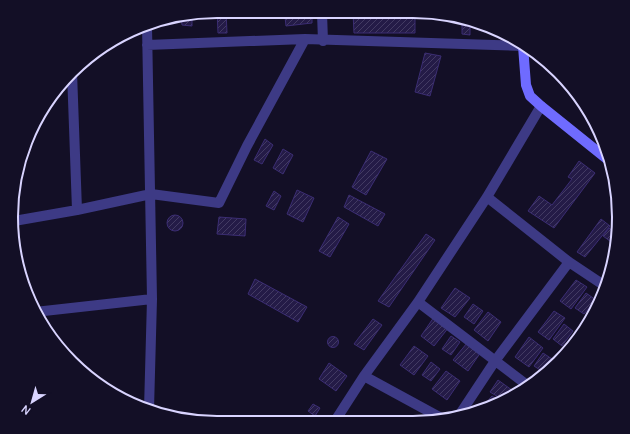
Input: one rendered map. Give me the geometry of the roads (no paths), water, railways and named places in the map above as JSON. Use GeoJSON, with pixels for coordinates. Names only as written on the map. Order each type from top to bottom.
{"type":"FeatureCollection","features":[{"type":"Feature","properties":{"kind":"street"},"geometry":{"type":"LineString","coordinates":[[322,18],[323,41]]}},
{"type":"Feature","properties":{"kind":"street"},"geometry":{"type":"LineString","coordinates":[[147,31],[152,299],[149,404]]}},
{"type":"Feature","properties":{"kind":"street"},"geometry":{"type":"LineString","coordinates":[[18,220],[78,210],[151,194],[219,203],[247,146],[305,39]]}},
{"type":"Feature","properties":{"kind":"street"},"geometry":{"type":"LineString","coordinates":[[147,45],[305,39],[323,41],[514,46]]}},
{"type":"Feature","properties":{"kind":"street"},"geometry":{"type":"LineString","coordinates":[[523,52],[526,85],[530,96],[601,154]]}},
{"type":"Feature","properties":{"kind":"street"},"geometry":{"type":"LineString","coordinates":[[72,80],[78,210]]}},
{"type":"Feature","properties":{"kind":"street"},"geometry":{"type":"LineString","coordinates":[[338,416],[364,376],[418,302],[487,197],[541,106]]}},
{"type":"Feature","properties":{"kind":"street"},"geometry":{"type":"LineString","coordinates":[[487,197],[569,262],[600,283]]}},
{"type":"Feature","properties":{"kind":"street"},"geometry":{"type":"LineString","coordinates":[[463,409],[495,361],[569,262]]}},
{"type":"Feature","properties":{"kind":"street"},"geometry":{"type":"LineString","coordinates":[[42,311],[152,299]]}},
{"type":"Feature","properties":{"kind":"street"},"geometry":{"type":"LineString","coordinates":[[418,302],[523,382]]}},
{"type":"Feature","properties":{"kind":"street"},"geometry":{"type":"LineString","coordinates":[[364,376],[435,415]]}}]}
